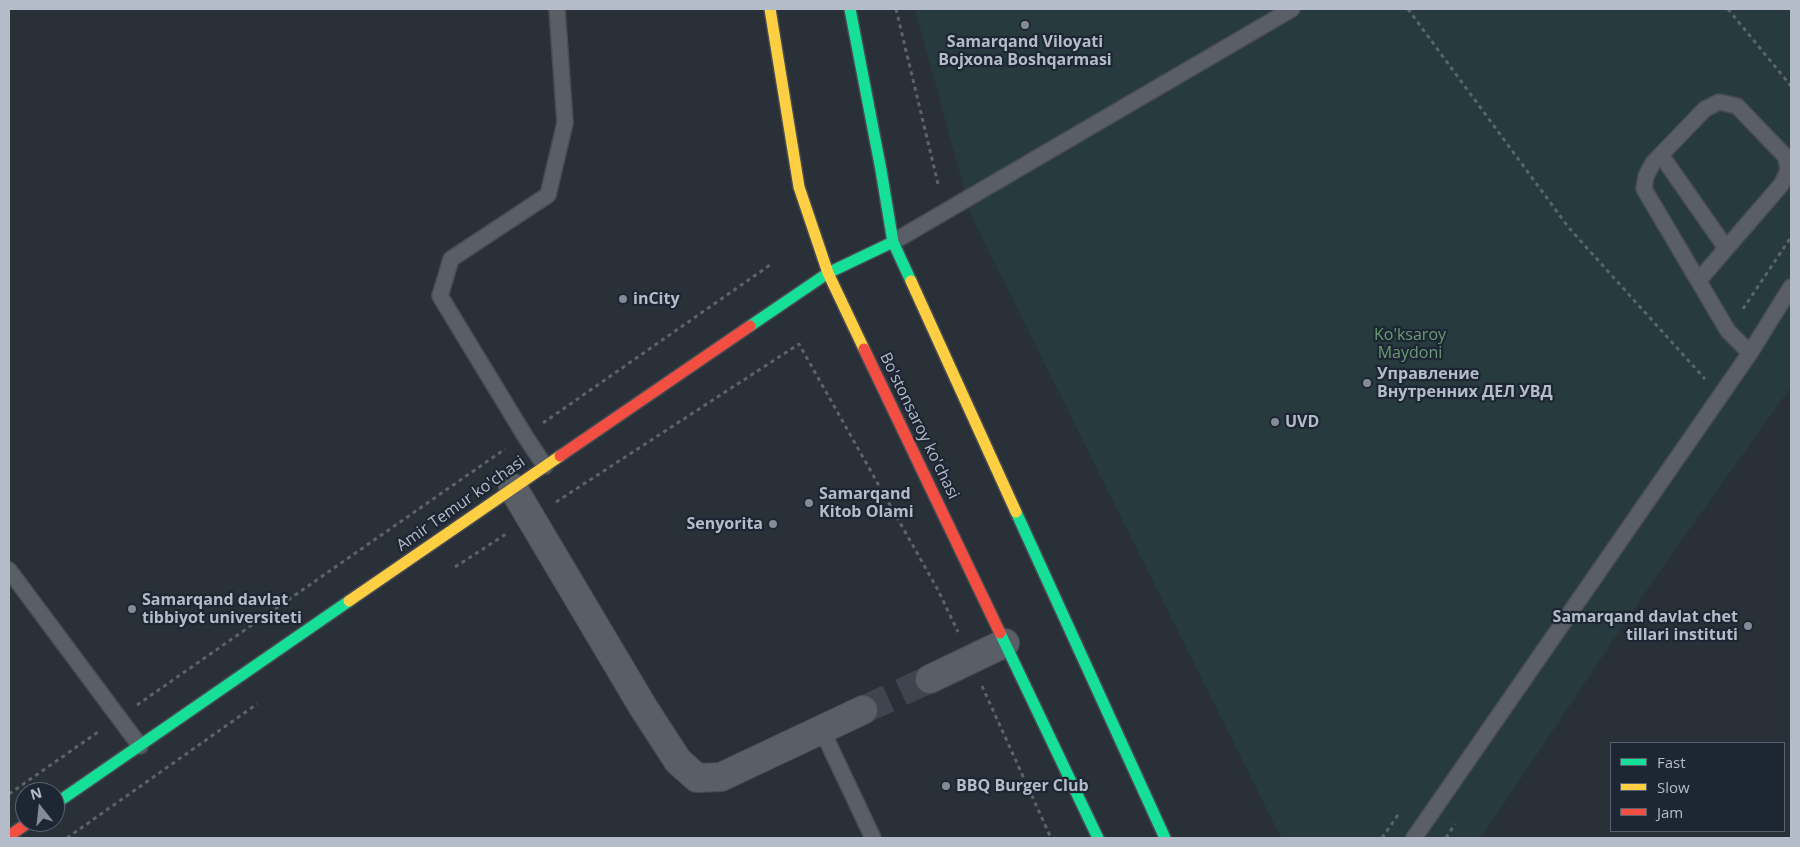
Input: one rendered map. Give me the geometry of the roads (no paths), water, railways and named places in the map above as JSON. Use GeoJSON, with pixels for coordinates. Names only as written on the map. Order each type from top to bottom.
{"type":"FeatureCollection","features":[{"type":"Feature","properties":{"kind":"main road","name":"Bo'stonsaroy ko'chasi"},"geometry":{"type":"LineString","coordinates":[[770,9],[799,188],[828,273],[1098,838]]}},
{"type":"Feature","properties":{"kind":"main road"},"geometry":{"type":"LineString","coordinates":[[850,9],[882,170],[893,242],[1165,838]]}},
{"type":"Feature","properties":{"kind":"main road","name":"Amir Temur ko'chasi"},"geometry":{"type":"LineString","coordinates":[[65,797],[544,466],[828,273],[893,242]]}},
{"type":"Feature","properties":{"kind":"street"},"geometry":{"type":"LineString","coordinates":[[513,488],[643,708],[678,761],[697,778],[721,777],[863,710]]}},
{"type":"Feature","properties":{"kind":"street"},"geometry":{"type":"LineString","coordinates":[[930,679],[1005,643]]}},
{"type":"Feature","properties":{"kind":"lane"},"geometry":{"type":"LineString","coordinates":[[544,466],[440,296],[451,259],[548,195],[565,123],[557,9]]}},
{"type":"Feature","properties":{"kind":"lane"},"geometry":{"type":"LineString","coordinates":[[893,242],[1292,9]]}},
{"type":"Feature","properties":{"kind":"lane"},"geometry":{"type":"LineString","coordinates":[[1699,280],[1781,185],[1788,171],[1786,157],[1737,106],[1718,102],[1705,109],[1653,163],[1646,176],[1644,189],[1728,331],[1750,353]]}},
{"type":"Feature","properties":{"kind":"lane"},"geometry":{"type":"LineString","coordinates":[[1662,155],[1726,248]]}},
{"type":"Feature","properties":{"kind":"lane"},"geometry":{"type":"LineString","coordinates":[[1414,838],[1750,353],[1791,287]]}},
{"type":"Feature","properties":{"kind":"lane"},"geometry":{"type":"LineString","coordinates":[[9,570],[140,746]]}},
{"type":"Feature","properties":{"kind":"lane"},"geometry":{"type":"LineString","coordinates":[[822,730],[874,838]]}},
{"type":"Feature","properties":{"kind":"tunnel"},"geometry":{"type":"LineString","coordinates":[[863,710],[930,679]]}},
{"type":"Feature","properties":{"kind":"place","name":"Samarqand Viloyati Bojxona Boshqarmasi"},"geometry":{"type":"Point","coordinates":[1025,25]}},
{"type":"Feature","properties":{"kind":"place","name":"inCity"},"geometry":{"type":"Point","coordinates":[623,299]}},
{"type":"Feature","properties":{"kind":"place","name":"Управление Внутренних ДЕЛ УВД"},"geometry":{"type":"Point","coordinates":[1367,383]}},
{"type":"Feature","properties":{"kind":"place","name":"UVD"},"geometry":{"type":"Point","coordinates":[1275,422]}},
{"type":"Feature","properties":{"kind":"place","name":"Samarqand Kitob Olami"},"geometry":{"type":"Point","coordinates":[809,503]}},
{"type":"Feature","properties":{"kind":"place","name":"Senyorita"},"geometry":{"type":"Point","coordinates":[773,524]}},
{"type":"Feature","properties":{"kind":"place","name":"Samarqand davlat tibbiyot universiteti"},"geometry":{"type":"Point","coordinates":[132,609]}},
{"type":"Feature","properties":{"kind":"place","name":"Samarqand davlat chet tillari instituti"},"geometry":{"type":"Point","coordinates":[1748,626]}},
{"type":"Feature","properties":{"kind":"place","name":"BBQ Burger Club"},"geometry":{"type":"Point","coordinates":[946,786]}},
{"type":"Feature","properties":{"kind":"park label","name":"Ko'ksaroy Maydoni"},"geometry":{"type":"Point","coordinates":[1410,344]}}]}
